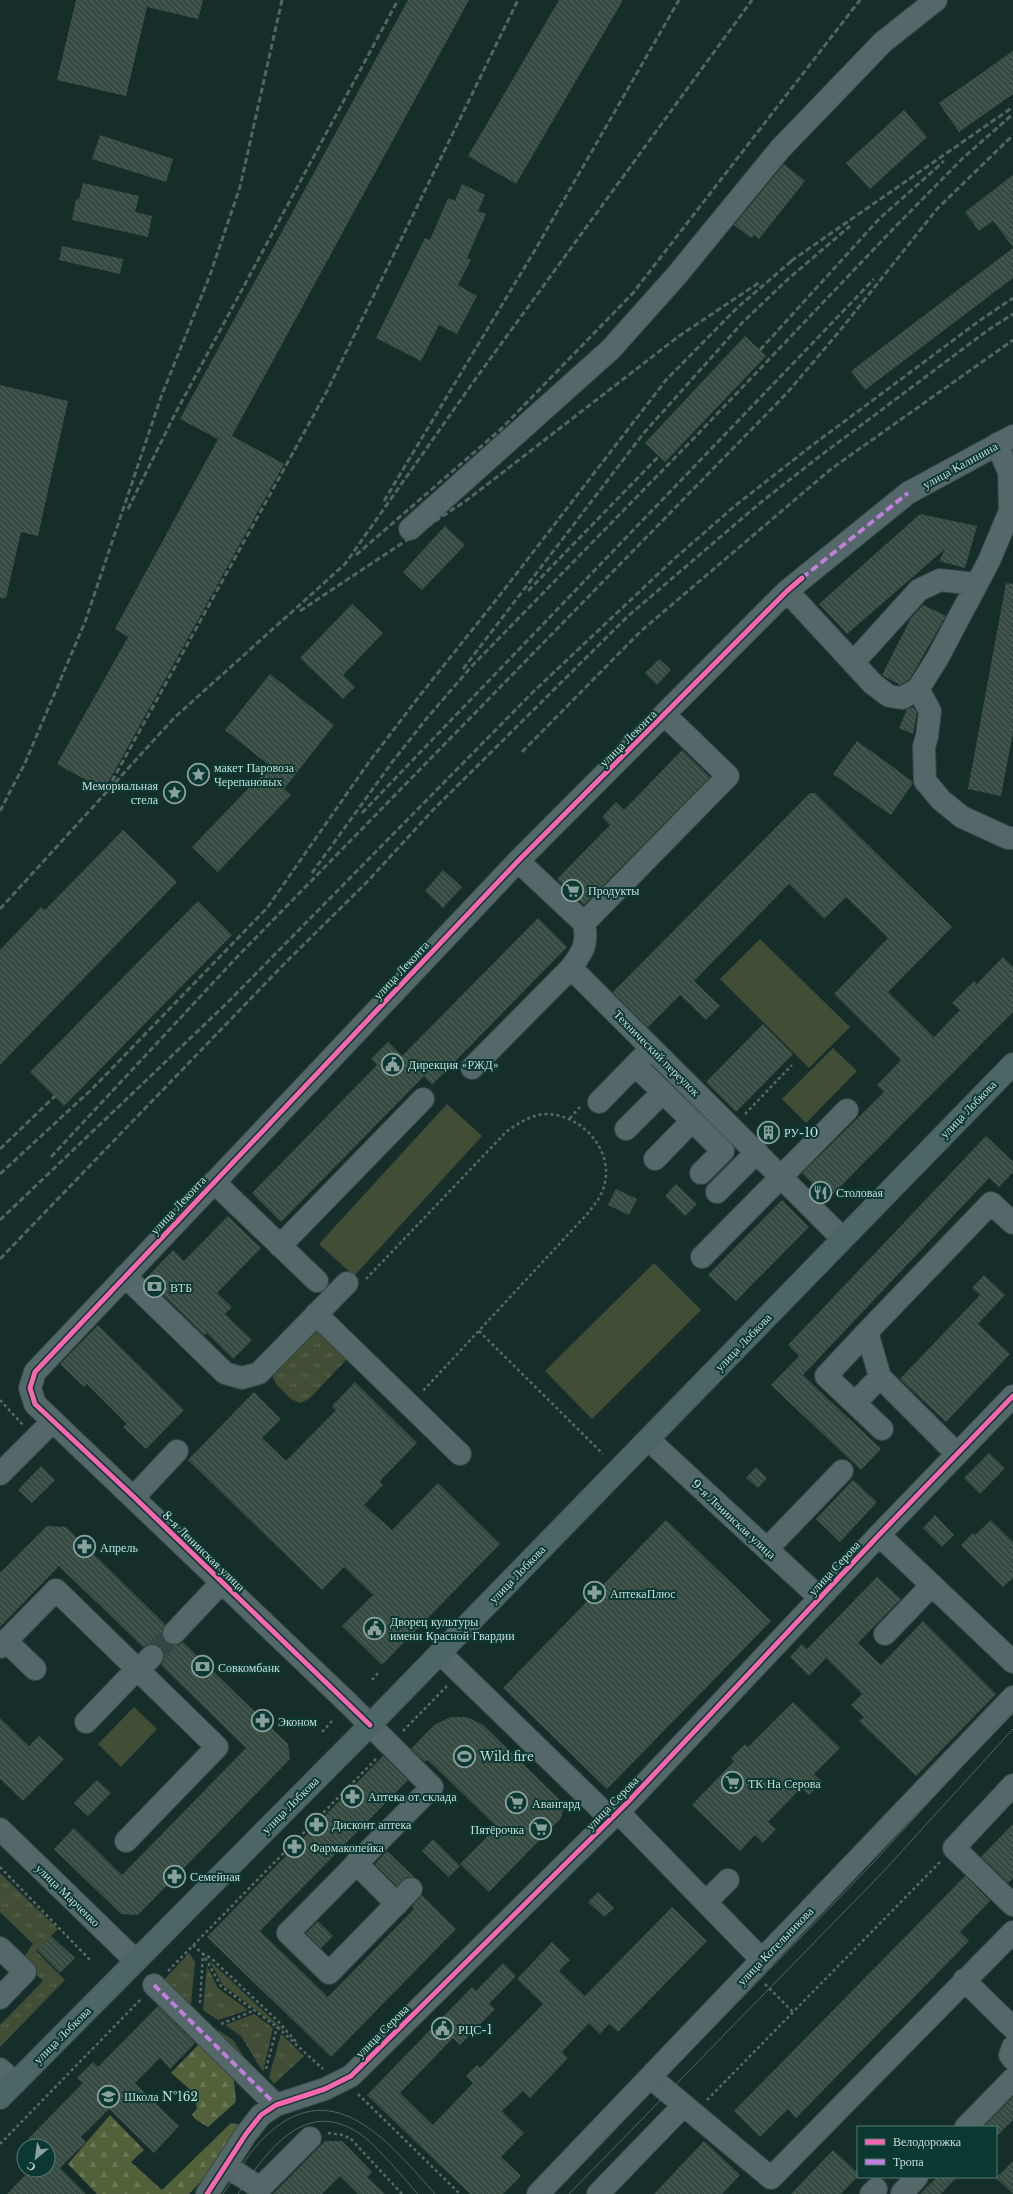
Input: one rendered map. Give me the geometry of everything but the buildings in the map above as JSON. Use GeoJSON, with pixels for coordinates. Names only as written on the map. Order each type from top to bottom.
{"type":"FeatureCollection","features":[{"type":"Feature","properties":{"kind":"main road","name":"улица Лобкова"},"geometry":{"type":"LineString","coordinates":[[5,2083],[136,1961],[370,1725],[649,1440],[842,1238],[1013,1064]]}},
{"type":"Feature","properties":{"kind":"street"},"geometry":{"type":"LineString","coordinates":[[410,529],[611,349],[677,275],[780,149],[883,42],[936,0]]}},
{"type":"Feature","properties":{"kind":"street"},"geometry":{"type":"LineString","coordinates":[[795,585],[852,661],[873,684],[889,696],[902,698],[918,689],[937,659],[989,561],[1011,511],[1009,472],[1005,440]]}},
{"type":"Feature","properties":{"kind":"street","name":"улица Калинина"},"geometry":{"type":"LineString","coordinates":[[908,493],[1005,440]]}},
{"type":"Feature","properties":{"kind":"street","name":"улица Леконта"},"geometry":{"type":"LineString","coordinates":[[30,1388],[35,1372],[518,861],[795,585],[908,493]]}},
{"type":"Feature","properties":{"kind":"street"},"geometry":{"type":"LineString","coordinates":[[852,661],[862,653],[919,590],[940,580],[976,584]]}},
{"type":"Feature","properties":{"kind":"street"},"geometry":{"type":"LineString","coordinates":[[918,689],[930,711],[924,747],[925,782],[941,800],[962,817],[1008,838],[1013,838]]}},
{"type":"Feature","properties":{"kind":"street"},"geometry":{"type":"LineString","coordinates":[[584,923],[728,776],[665,715]]}},
{"type":"Feature","properties":{"kind":"street"},"geometry":{"type":"LineString","coordinates":[[472,1068],[571,968],[584,949],[586,936],[584,923],[518,861]]}},
{"type":"Feature","properties":{"kind":"street","name":"Технический переулок"},"geometry":{"type":"LineString","coordinates":[[571,968],[842,1238]]}},
{"type":"Feature","properties":{"kind":"street"},"geometry":{"type":"LineString","coordinates":[[590,1104],[652,1049]]}},
{"type":"Feature","properties":{"kind":"street"},"geometry":{"type":"LineString","coordinates":[[635,1065],[723,1151],[701,1172]]}},
{"type":"Feature","properties":{"kind":"street"},"geometry":{"type":"LineString","coordinates":[[626,1129],[663,1092]]}},
{"type":"Feature","properties":{"kind":"street"},"geometry":{"type":"LineString","coordinates":[[280,1246],[423,1099]]}},
{"type":"Feature","properties":{"kind":"street"},"geometry":{"type":"LineString","coordinates":[[702,1257],[847,1110]]}},
{"type":"Feature","properties":{"kind":"street"},"geometry":{"type":"LineString","coordinates":[[655,1159],[692,1121]]}},
{"type":"Feature","properties":{"kind":"street"},"geometry":{"type":"LineString","coordinates":[[717,1192],[757,1152]]}},
{"type":"Feature","properties":{"kind":"street"},"geometry":{"type":"LineString","coordinates":[[214,1182],[317,1281]]}},
{"type":"Feature","properties":{"kind":"street"},"geometry":{"type":"LineString","coordinates":[[882,1428],[826,1376],[991,1202],[1009,1212]]}},
{"type":"Feature","properties":{"kind":"street"},"geometry":{"type":"LineString","coordinates":[[125,1276],[226,1373],[242,1378],[259,1373],[316,1314],[355,1283]]}},
{"type":"Feature","properties":{"kind":"street"},"geometry":{"type":"LineString","coordinates":[[316,1314],[460,1454]]}},
{"type":"Feature","properties":{"kind":"street"},"geometry":{"type":"LineString","coordinates":[[867,1332],[880,1377],[956,1453]]}},
{"type":"Feature","properties":{"kind":"street"},"geometry":{"type":"LineString","coordinates":[[855,1403],[880,1377]]}},
{"type":"Feature","properties":{"kind":"street","name":"8-я Ленинская улица"},"geometry":{"type":"LineString","coordinates":[[30,1388],[35,1404],[134,1497],[432,1787],[356,1863]]}},
{"type":"Feature","properties":{"kind":"street","name":"улица Серова"},"geometry":{"type":"LineString","coordinates":[[207,2194],[261,2115],[276,2105],[325,2089],[351,2076],[615,1816],[956,1453],[1013,1396]]}},
{"type":"Feature","properties":{"kind":"street"},"geometry":{"type":"LineString","coordinates":[[0,1474],[53,1421]]}},
{"type":"Feature","properties":{"kind":"street","name":"9-я Ленинская улица"},"geometry":{"type":"LineString","coordinates":[[649,1440],[820,1598]]}},
{"type":"Feature","properties":{"kind":"street"},"geometry":{"type":"LineString","coordinates":[[134,1497],[177,1451]]}},
{"type":"Feature","properties":{"kind":"street"},"geometry":{"type":"LineString","coordinates":[[767,1549],[842,1471]]}},
{"type":"Feature","properties":{"kind":"street"},"geometry":{"type":"LineString","coordinates":[[879,1535],[1013,1662]]}},
{"type":"Feature","properties":{"kind":"street"},"geometry":{"type":"LineString","coordinates":[[174,1633],[222,1582]]}},
{"type":"Feature","properties":{"kind":"street"},"geometry":{"type":"LineString","coordinates":[[885,1634],[932,1586]]}},
{"type":"Feature","properties":{"kind":"street"},"geometry":{"type":"LineString","coordinates":[[35,1669],[3,1644],[56,1590],[142,1666],[217,1747],[126,1841]]}},
{"type":"Feature","properties":{"kind":"street"},"geometry":{"type":"LineString","coordinates":[[440,1652],[706,1902],[757,1965]]}},
{"type":"Feature","properties":{"kind":"street"},"geometry":{"type":"LineString","coordinates":[[86,1722],[142,1666]]}},
{"type":"Feature","properties":{"kind":"street","name":"улица Котельникова"},"geometry":{"type":"LineString","coordinates":[[538,2194],[1013,1697]]}},
{"type":"Feature","properties":{"kind":"street"},"geometry":{"type":"LineString","coordinates":[[1013,1785],[954,1848],[1013,1906]]}},
{"type":"Feature","properties":{"kind":"street","name":"улица Марченко"},"geometry":{"type":"LineString","coordinates":[[3,1838],[136,1961]]}},
{"type":"Feature","properties":{"kind":"street"},"geometry":{"type":"LineString","coordinates":[[356,1863],[404,1896],[329,1973],[288,1933],[356,1863]]}},
{"type":"Feature","properties":{"kind":"street"},"geometry":{"type":"LineString","coordinates":[[706,1902],[728,1880]]}},
{"type":"Feature","properties":{"kind":"street"},"geometry":{"type":"LineString","coordinates":[[650,2077],[771,2178],[964,1980],[1013,1932]]}},
{"type":"Feature","properties":{"kind":"street"},"geometry":{"type":"LineString","coordinates":[[0,1948],[25,1972],[0,1998]]}},
{"type":"Feature","properties":{"kind":"street"},"geometry":{"type":"LineString","coordinates":[[964,1980],[1013,2028]]}},
{"type":"Feature","properties":{"kind":"street"},"geometry":{"type":"LineString","coordinates":[[154,1985],[276,2105]]}},
{"type":"Feature","properties":{"kind":"street"},"geometry":{"type":"LineString","coordinates":[[1013,2047],[1010,2055],[1013,2059]]}},
{"type":"Feature","properties":{"kind":"street"},"geometry":{"type":"LineString","coordinates":[[967,2126],[1013,2079]]}},
{"type":"Feature","properties":{"kind":"street"},"geometry":{"type":"LineString","coordinates":[[598,2194],[688,2110]]}},
{"type":"Feature","properties":{"kind":"street"},"geometry":{"type":"LineString","coordinates":[[226,2166],[260,2188],[310,2138]]}},
{"type":"Feature","properties":{"kind":"street"},"geometry":{"type":"LineString","coordinates":[[902,2193],[916,2178]]}},
{"type":"Feature","properties":{"kind":"path"},"geometry":{"type":"LineString","coordinates":[[732,1127],[792,1065]]}},
{"type":"Feature","properties":{"kind":"path"},"geometry":{"type":"LineString","coordinates":[[570,1118],[590,1104]]}},
{"type":"Feature","properties":{"kind":"path"},"geometry":{"type":"LineString","coordinates":[[355,1283],[507,1131],[525,1119],[547,1114],[570,1118],[588,1131],[601,1149],[606,1171],[602,1193],[589,1212],[410,1405]]}},
{"type":"Feature","properties":{"kind":"path"},"geometry":{"type":"LineString","coordinates":[[478,1331],[603,1454]]}},
{"type":"Feature","properties":{"kind":"path"},"geometry":{"type":"LineString","coordinates":[[0,1400],[35,1439]]}},
{"type":"Feature","properties":{"kind":"path"},"geometry":{"type":"LineString","coordinates":[[0,2144],[192,1945],[460,1672]]}},
{"type":"Feature","properties":{"kind":"path"},"geometry":{"type":"LineString","coordinates":[[372,1680],[378,1673]]}},
{"type":"Feature","properties":{"kind":"path"},"geometry":{"type":"LineString","coordinates":[[322,1732],[332,1721]]}},
{"type":"Feature","properties":{"kind":"path"},"geometry":{"type":"LineString","coordinates":[[688,2110],[793,2012],[954,1848]]}},
{"type":"Feature","properties":{"kind":"path"},"geometry":{"type":"LineString","coordinates":[[0,1867],[91,1960]]}},
{"type":"Feature","properties":{"kind":"path"},"geometry":{"type":"LineString","coordinates":[[192,1945],[203,1954],[211,1958],[277,2020],[304,2052]]}},
{"type":"Feature","properties":{"kind":"path"},"geometry":{"type":"LineString","coordinates":[[199,2006],[203,1954]]}},
{"type":"Feature","properties":{"kind":"path"},"geometry":{"type":"LineString","coordinates":[[203,1954],[221,1986],[277,2027],[338,2082]]}},
{"type":"Feature","properties":{"kind":"path"},"geometry":{"type":"LineString","coordinates":[[757,1965],[793,2012]]}},
{"type":"Feature","properties":{"kind":"path"},"geometry":{"type":"LineString","coordinates":[[209,2039],[217,2025],[254,2011]]}},
{"type":"Feature","properties":{"kind":"path"},"geometry":{"type":"LineString","coordinates":[[264,2076],[277,2027]]}},
{"type":"Feature","properties":{"kind":"path"},"geometry":{"type":"LineString","coordinates":[[358,2094],[460,2194]]}},
{"type":"Feature","properties":{"kind":"path"},"geometry":{"type":"LineString","coordinates":[[310,2138],[323,2134],[335,2133],[351,2139],[402,2194]]}},
{"type":"Feature","properties":{"kind":"green space"},"geometry":{"type":"Polygon","coordinates":[[[760,939],[850,1027],[809,1068],[720,979],[760,939]]]}},
{"type":"Feature","properties":{"kind":"green space"},"geometry":{"type":"Polygon","coordinates":[[[833,1048],[857,1071],[806,1123],[782,1099],[833,1048]]]}},
{"type":"Feature","properties":{"kind":"green space"},"geometry":{"type":"Polygon","coordinates":[[[447,1104],[482,1136],[354,1276],[319,1244],[447,1104]]]}},
{"type":"Feature","properties":{"kind":"green space"},"geometry":{"type":"Polygon","coordinates":[[[654,1263],[701,1310],[592,1419],[545,1371],[654,1263]]]}},
{"type":"Feature","properties":{"kind":"green space"},"geometry":{"type":"Polygon","coordinates":[[[318,1327],[347,1355],[346,1360],[309,1399],[300,1403],[291,1399],[276,1384],[272,1375],[318,1327]]]}},
{"type":"Feature","properties":{"kind":"green space"},"geometry":{"type":"Polygon","coordinates":[[[134,1707],[157,1729],[121,1767],[98,1744],[134,1707]]]}},
{"type":"Feature","properties":{"kind":"green space"},"geometry":{"type":"Polygon","coordinates":[[[0,1873],[58,1929],[36,1951],[65,1980],[0,2047],[0,2025],[43,1981],[25,1963],[23,1958],[33,1944],[0,1912],[0,1873]]]}},
{"type":"Feature","properties":{"kind":"green space"},"geometry":{"type":"Polygon","coordinates":[[[189,1953],[195,1962],[191,2004],[173,1993],[163,1981],[189,1953]]]}},
{"type":"Feature","properties":{"kind":"green space"},"geometry":{"type":"Polygon","coordinates":[[[209,1960],[289,2035],[223,1985],[209,1960]]]}},
{"type":"Feature","properties":{"kind":"green space"},"geometry":{"type":"Polygon","coordinates":[[[207,1966],[218,1988],[248,2010],[218,2020],[203,2010],[207,1966]]]}},
{"type":"Feature","properties":{"kind":"green space"},"geometry":{"type":"Polygon","coordinates":[[[254,2014],[273,2028],[263,2072],[241,2036],[225,2025],[254,2014]]]}},
{"type":"Feature","properties":{"kind":"green space"},"geometry":{"type":"Polygon","coordinates":[[[218,2030],[233,2040],[258,2079],[214,2037],[218,2030]]]}},
{"type":"Feature","properties":{"kind":"green space"},"geometry":{"type":"Polygon","coordinates":[[[281,2034],[304,2056],[274,2084],[269,2077],[281,2034]]]}},
{"type":"Feature","properties":{"kind":"green space"},"geometry":{"type":"Polygon","coordinates":[[[201,2042],[233,2071],[236,2102],[208,2127],[195,2119],[192,2114],[197,2109],[194,2093],[171,2073],[201,2042]]]}},
{"type":"Feature","properties":{"kind":"green space"},"geometry":{"type":"Polygon","coordinates":[[[110,2115],[144,2150],[131,2162],[162,2190],[231,2123],[238,2124],[245,2130],[219,2163],[189,2194],[97,2194],[68,2164],[110,2115]]]}},
{"type":"Feature","properties":{"kind":"tunnel"},"geometry":{"type":"LineString","coordinates":[[152,1656],[174,1633]]}},
{"type":"Feature","properties":{"kind":"tram line"},"geometry":{"type":"LineString","coordinates":[[551,2194],[872,1864],[1013,1710]]}},
{"type":"Feature","properties":{"kind":"tram line"},"geometry":{"type":"LineString","coordinates":[[569,2194],[882,1873],[1013,1729]]}},
{"type":"Feature","properties":{"kind":"tram line"},"geometry":{"type":"LineString","coordinates":[[223,2194],[262,2139],[294,2116],[317,2110],[340,2113],[361,2123],[381,2138],[400,2156],[435,2194]]}},
{"type":"Feature","properties":{"kind":"tram line"},"geometry":{"type":"LineString","coordinates":[[238,2194],[262,2161],[275,2146],[290,2133],[306,2125],[324,2121],[342,2125],[363,2136],[384,2156],[418,2194]]}},
{"type":"Feature","properties":{"kind":"railway"},"geometry":{"type":"LineString","coordinates":[[0,811],[25,763],[85,622],[161,397],[210,275],[240,187],[282,0]]}},
{"type":"Feature","properties":{"kind":"railway"},"geometry":{"type":"LineString","coordinates":[[128,509],[175,414],[398,0]]}},
{"type":"Feature","properties":{"kind":"railway"},"geometry":{"type":"LineString","coordinates":[[112,781],[327,391],[518,0]]}},
{"type":"Feature","properties":{"kind":"railway"},"geometry":{"type":"LineString","coordinates":[[384,501],[535,250],[679,0]]}},
{"type":"Feature","properties":{"kind":"railway"},"geometry":{"type":"LineString","coordinates":[[0,909],[174,718],[345,564],[474,381],[752,0]]}},
{"type":"Feature","properties":{"kind":"railway"},"geometry":{"type":"LineString","coordinates":[[356,555],[501,429],[633,293],[860,0]]}},
{"type":"Feature","properties":{"kind":"railway"},"geometry":{"type":"LineString","coordinates":[[791,261],[1013,107]]}},
{"type":"Feature","properties":{"kind":"railway"},"geometry":{"type":"LineString","coordinates":[[312,873],[393,761],[427,718],[471,667],[696,436],[894,228],[963,158],[1013,114]]}},
{"type":"Feature","properties":{"kind":"railway"},"geometry":{"type":"LineString","coordinates":[[51,1157],[238,956],[787,393],[838,333],[937,209],[1013,135]]}},
{"type":"Feature","properties":{"kind":"railway"},"geometry":{"type":"LineString","coordinates":[[760,350],[879,219],[944,161]]}},
{"type":"Feature","properties":{"kind":"railway"},"geometry":{"type":"LineString","coordinates":[[463,669],[643,434],[743,322],[787,280],[850,226]]}},
{"type":"Feature","properties":{"kind":"railway"},"geometry":{"type":"LineString","coordinates":[[0,1174],[93,1088],[267,908],[369,762],[666,380],[737,308],[795,258]]}},
{"type":"Feature","properties":{"kind":"railway"},"geometry":{"type":"LineString","coordinates":[[362,813],[874,279]]}},
{"type":"Feature","properties":{"kind":"railway"},"geometry":{"type":"LineString","coordinates":[[300,611],[467,500],[679,336],[760,282]]}},
{"type":"Feature","properties":{"kind":"railway"},"geometry":{"type":"LineString","coordinates":[[0,1220],[226,1004],[532,693],[674,559],[736,505],[810,447],[979,321],[1013,298]]}},
{"type":"Feature","properties":{"kind":"railway"},"geometry":{"type":"LineString","coordinates":[[0,1259],[285,963],[367,882],[433,810],[627,617],[760,503],[988,330],[1013,314]]}},
{"type":"Feature","properties":{"kind":"railway"},"geometry":{"type":"LineString","coordinates":[[522,752],[641,631],[831,469],[1013,340]]}},
{"type":"Feature","properties":{"kind":"railway"},"geometry":{"type":"LineString","coordinates":[[528,591],[659,456]]}},
{"type":"Feature","properties":{"kind":"railway"},"geometry":{"type":"LineString","coordinates":[[0,1149],[55,1096]]}},
{"type":"Feature","properties":{"kind":"marked path"},"geometry":{"type":"LineString","coordinates":[[802,578],[908,493]]}},
{"type":"Feature","properties":{"kind":"marked path"},"geometry":{"type":"LineString","coordinates":[[154,1985],[276,2105]]}},
{"type":"Feature","properties":{"kind":"cycle path"},"geometry":{"type":"LineString","coordinates":[[370,1725],[134,1497],[35,1404],[30,1388],[35,1372],[518,861],[787,591],[802,578]]}},
{"type":"Feature","properties":{"kind":"cycle path"},"geometry":{"type":"LineString","coordinates":[[207,2194],[246,2134],[261,2115],[276,2105],[325,2089],[351,2076],[627,1803],[879,1535],[1013,1396]]}},
{"type":"Feature","properties":{"kind":"place","name":"макет Паровоза Черепановых"},"geometry":{"type":"Point","coordinates":[198,774]}},
{"type":"Feature","properties":{"kind":"place","name":"Мемориальная стела"},"geometry":{"type":"Point","coordinates":[174,792]}},
{"type":"Feature","properties":{"kind":"place","name":"Продукты"},"geometry":{"type":"Point","coordinates":[573,890]}},
{"type":"Feature","properties":{"kind":"place","name":"Дирекция «РЖД»"},"geometry":{"type":"Point","coordinates":[392,1064]}},
{"type":"Feature","properties":{"kind":"place","name":"РУ-10"},"geometry":{"type":"Point","coordinates":[768,1132]}},
{"type":"Feature","properties":{"kind":"place","name":"Столовая"},"geometry":{"type":"Point","coordinates":[821,1192]}},
{"type":"Feature","properties":{"kind":"place","name":"ВТБ"},"geometry":{"type":"Point","coordinates":[155,1287]}},
{"type":"Feature","properties":{"kind":"place","name":"Апрель"},"geometry":{"type":"Point","coordinates":[84,1547]}},
{"type":"Feature","properties":{"kind":"place","name":"АптекаПлюс"},"geometry":{"type":"Point","coordinates":[595,1593]}},
{"type":"Feature","properties":{"kind":"place","name":"Дворец культуры имени Красной Гвардии"},"geometry":{"type":"Point","coordinates":[374,1628]}},
{"type":"Feature","properties":{"kind":"place","name":"Совкомбанк"},"geometry":{"type":"Point","coordinates":[202,1667]}},
{"type":"Feature","properties":{"kind":"place","name":"Эконом"},"geometry":{"type":"Point","coordinates":[263,1721]}},
{"type":"Feature","properties":{"kind":"place","name":"Wild fire"},"geometry":{"type":"Point","coordinates":[465,1756]}},
{"type":"Feature","properties":{"kind":"place","name":"ТК На Серова"},"geometry":{"type":"Point","coordinates":[733,1783]}},
{"type":"Feature","properties":{"kind":"place","name":"Аптека от склада"},"geometry":{"type":"Point","coordinates":[352,1796]}},
{"type":"Feature","properties":{"kind":"place","name":"Авангард"},"geometry":{"type":"Point","coordinates":[517,1803]}},
{"type":"Feature","properties":{"kind":"place","name":"Дисконт аптека"},"geometry":{"type":"Point","coordinates":[317,1824]}},
{"type":"Feature","properties":{"kind":"place","name":"Пятёрочка"},"geometry":{"type":"Point","coordinates":[540,1829]}},
{"type":"Feature","properties":{"kind":"place","name":"Фармакопейка"},"geometry":{"type":"Point","coordinates":[295,1847]}},
{"type":"Feature","properties":{"kind":"place","name":"Семейная"},"geometry":{"type":"Point","coordinates":[175,1876]}},
{"type":"Feature","properties":{"kind":"place","name":"РЦС-1"},"geometry":{"type":"Point","coordinates":[443,2029]}},
{"type":"Feature","properties":{"kind":"place","name":"Школа №162"},"geometry":{"type":"Point","coordinates":[109,2096]}}]}
